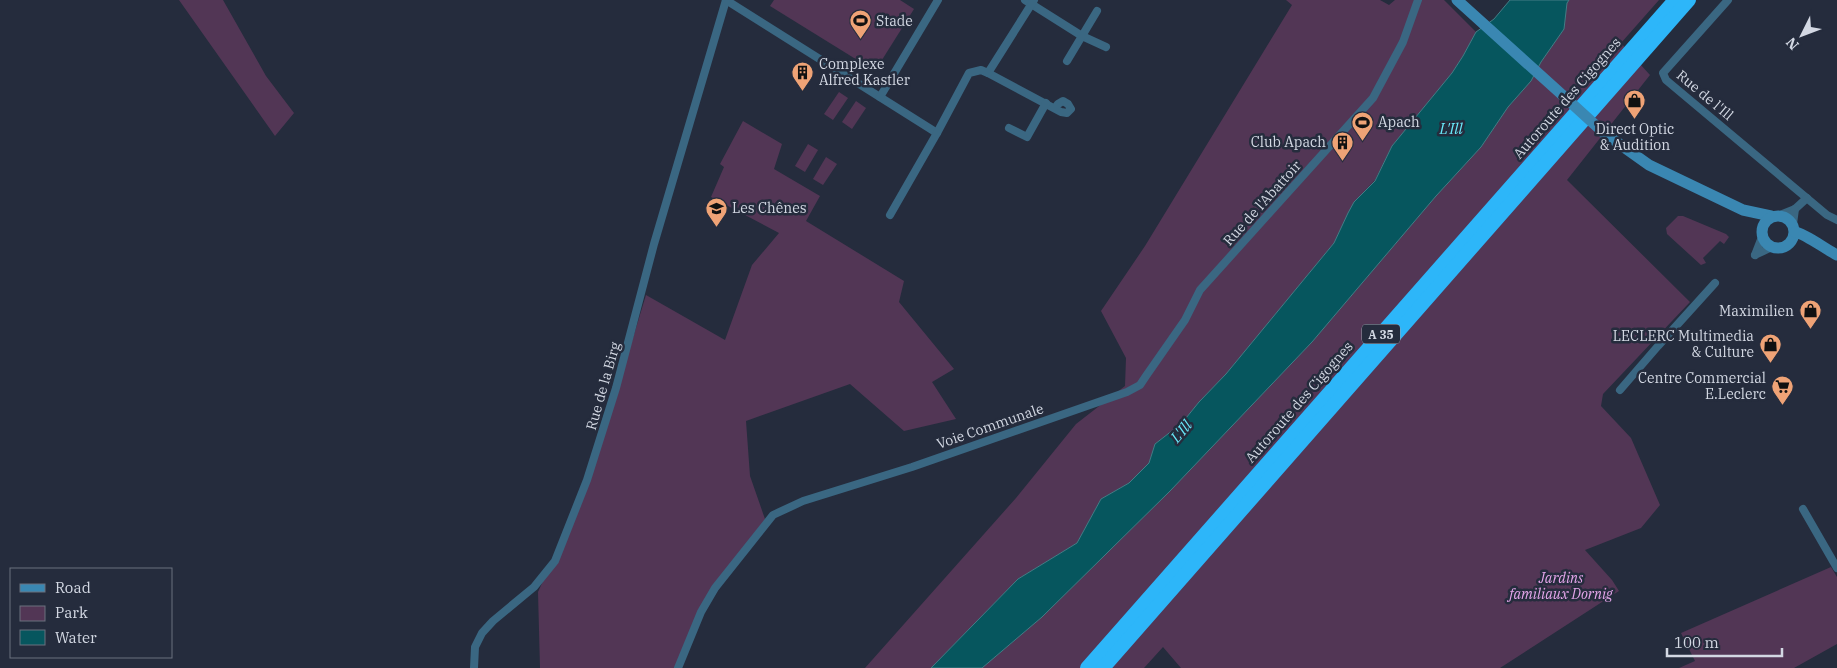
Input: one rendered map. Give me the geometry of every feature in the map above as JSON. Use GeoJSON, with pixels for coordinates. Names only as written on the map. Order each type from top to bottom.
{"type":"FeatureCollection","features":[{"type":"Feature","properties":{"kind":"highway","name":"Autoroute des Cigognes"},"geometry":{"type":"LineString","coordinates":[[1087,668],[1675,0]]}},
{"type":"Feature","properties":{"kind":"highway","name":"Autoroute des Cigognes"},"geometry":{"type":"LineString","coordinates":[[1103,668],[1689,0]]}},
{"type":"Feature","properties":{"kind":"main road"},"geometry":{"type":"LineString","coordinates":[[1459,2],[1604,133],[1649,165],[1743,210],[1788,218],[1794,228],[1819,246],[1837,255]]}},
{"type":"Feature","properties":{"kind":"main road"},"geometry":{"type":"LineString","coordinates":[[1743,210],[1766,243],[1772,247],[1780,248],[1804,243],[1819,246]]}},
{"type":"Feature","properties":{"kind":"main road"},"geometry":{"type":"LineString","coordinates":[[1762,235],[1763,223],[1775,216]]}},
{"type":"Feature","properties":{"kind":"main road"},"geometry":{"type":"LineString","coordinates":[[1788,245],[1793,239],[1794,228]]}},
{"type":"Feature","properties":{"kind":"street"},"geometry":{"type":"LineString","coordinates":[[726,0],[937,133]]}},
{"type":"Feature","properties":{"kind":"street","name":"Rue de la Birg"},"geometry":{"type":"LineString","coordinates":[[474,668],[475,646],[482,632],[543,578],[561,550],[602,438],[654,244],[726,0]]}},
{"type":"Feature","properties":{"kind":"street"},"geometry":{"type":"LineString","coordinates":[[880,97],[938,0]]}},
{"type":"Feature","properties":{"kind":"street","name":"Rue de l'Abattoir"},"geometry":{"type":"LineString","coordinates":[[1185,320],[1200,290],[1373,98],[1403,42],[1418,0]]}},
{"type":"Feature","properties":{"kind":"street","name":"Rue de l'Ill"},"geometry":{"type":"LineString","coordinates":[[1728,0],[1664,73],[1666,80],[1827,215],[1837,220]]}},
{"type":"Feature","properties":{"kind":"street"},"geometry":{"type":"LineString","coordinates":[[988,73],[1030,1],[1082,36],[1106,47]]}},
{"type":"Feature","properties":{"kind":"street"},"geometry":{"type":"LineString","coordinates":[[1067,61],[1097,11]]}},
{"type":"Feature","properties":{"kind":"street"},"geometry":{"type":"LineString","coordinates":[[890,215],[969,73],[981,70],[1055,108]]}},
{"type":"Feature","properties":{"kind":"street"},"geometry":{"type":"LineString","coordinates":[[1009,128],[1027,137],[1046,103]]}},
{"type":"Feature","properties":{"kind":"street"},"geometry":{"type":"LineString","coordinates":[[1775,216],[1795,209],[1807,198]]}},
{"type":"Feature","properties":{"kind":"street"},"geometry":{"type":"LineString","coordinates":[[1794,228],[1795,209]]}},
{"type":"Feature","properties":{"kind":"street"},"geometry":{"type":"LineString","coordinates":[[1762,235],[1754,255],[1772,247]]}},
{"type":"Feature","properties":{"kind":"street"},"geometry":{"type":"LineString","coordinates":[[1620,390],[1715,283]]}},
{"type":"Feature","properties":{"kind":"street","name":"Voie Communale"},"geometry":{"type":"LineString","coordinates":[[678,668],[701,612],[715,588],[773,515],[803,500],[912,467],[1126,392],[1140,385],[1185,320]]}},
{"type":"Feature","properties":{"kind":"street"},"geometry":{"type":"LineString","coordinates":[[1803,509],[1837,568]]}},
{"type":"Feature","properties":{"kind":"green space"},"geometry":{"type":"Polygon","coordinates":[[[179,0],[223,0],[266,76],[294,113],[275,136],[179,0]]]}},
{"type":"Feature","properties":{"kind":"green space","name":"Stade"},"geometry":{"type":"Polygon","coordinates":[[[774,0],[900,0],[914,9],[875,71],[770,6],[774,0]]]}},
{"type":"Feature","properties":{"kind":"green space"},"geometry":{"type":"Polygon","coordinates":[[[1286,0],[1380,0],[1389,5],[1395,0],[1444,0],[1476,32],[1452,73],[1392,146],[1375,180],[1354,202],[1334,243],[1226,374],[1182,423],[1155,444],[1149,463],[1129,483],[1101,499],[1077,543],[1018,579],[931,668],[865,668],[1016,498],[1076,424],[1125,386],[1126,358],[1101,311],[1145,246],[1292,5],[1286,0]]]}},
{"type":"Feature","properties":{"kind":"green space","name":"Jardins familiaux Dornig"},"geometry":{"type":"Polygon","coordinates":[[[1569,0],[1659,0],[1621,43],[1650,75],[1567,180],[1690,302],[1603,394],[1601,406],[1631,438],[1660,505],[1641,528],[1585,550],[1612,580],[1619,591],[1500,668],[1181,668],[1163,647],[1144,668],[982,668],[1042,617],[1170,491],[1312,342],[1436,196],[1481,147],[1508,107],[1531,81],[1541,62],[1564,29],[1567,2],[1569,0]]]}},
{"type":"Feature","properties":{"kind":"green space"},"geometry":{"type":"Polygon","coordinates":[[[839,92],[848,98],[833,120],[824,114],[839,92]]]}},
{"type":"Feature","properties":{"kind":"green space"},"geometry":{"type":"Polygon","coordinates":[[[856,101],[866,108],[852,129],[842,122],[856,101]]]}},
{"type":"Feature","properties":{"kind":"green space"},"geometry":{"type":"Polygon","coordinates":[[[743,121],[782,144],[774,169],[820,196],[806,221],[904,281],[899,302],[954,369],[932,382],[956,419],[904,431],[850,384],[746,421],[750,476],[765,519],[701,616],[679,668],[540,668],[538,592],[590,479],[646,295],[725,340],[752,265],[779,233],[711,197],[724,167],[720,164],[743,121]]]}},
{"type":"Feature","properties":{"kind":"green space"},"geometry":{"type":"Polygon","coordinates":[[[808,144],[818,150],[805,172],[795,166],[808,144]]]}},
{"type":"Feature","properties":{"kind":"green space"},"geometry":{"type":"Polygon","coordinates":[[[826,157],[837,164],[823,185],[813,179],[826,157]]]}},
{"type":"Feature","properties":{"kind":"green space"},"geometry":{"type":"Polygon","coordinates":[[[1678,216],[1683,216],[1729,237],[1724,244],[1720,241],[1703,258],[1706,263],[1701,265],[1667,234],[1666,228],[1678,216]]]}},
{"type":"Feature","properties":{"kind":"green space"},"geometry":{"type":"Polygon","coordinates":[[[1831,567],[1837,577],[1837,644],[1794,668],[1679,668],[1695,661],[1681,633],[1831,567]]]}},
{"type":"Feature","properties":{"kind":"water","name":"L'Ill"},"geometry":{"type":"Polygon","coordinates":[[[1510,0],[1569,0],[1564,29],[1541,62],[1531,81],[1508,107],[1481,147],[1436,196],[1312,342],[1170,491],[1042,617],[982,668],[931,668],[1018,579],[1077,543],[1101,499],[1129,483],[1149,463],[1155,444],[1182,423],[1226,374],[1334,243],[1354,202],[1375,181],[1392,146],[1452,73],[1476,32],[1494,19],[1510,0]]]}},
{"type":"Feature","properties":{"kind":"place","name":"Stade"},"geometry":{"type":"Point","coordinates":[860,40]}},
{"type":"Feature","properties":{"kind":"place","name":"Complexe Alfred Kastler"},"geometry":{"type":"Point","coordinates":[803,91]}},
{"type":"Feature","properties":{"kind":"place","name":"Direct Optic & Audition"},"geometry":{"type":"Point","coordinates":[1635,120]}},
{"type":"Feature","properties":{"kind":"place","name":"Apach"},"geometry":{"type":"Point","coordinates":[1362,141]}},
{"type":"Feature","properties":{"kind":"place","name":"Club Apach"},"geometry":{"type":"Point","coordinates":[1342,161]}},
{"type":"Feature","properties":{"kind":"place","name":"Les Chênes"},"geometry":{"type":"Point","coordinates":[716,227]}},
{"type":"Feature","properties":{"kind":"place","name":"Maximilien"},"geometry":{"type":"Point","coordinates":[1810,330]}},
{"type":"Feature","properties":{"kind":"place","name":"LECLERC Multimedia & Culture"},"geometry":{"type":"Point","coordinates":[1770,363]}},
{"type":"Feature","properties":{"kind":"place","name":"Centre Commercial E.Leclerc"},"geometry":{"type":"Point","coordinates":[1782,405]}}]}
